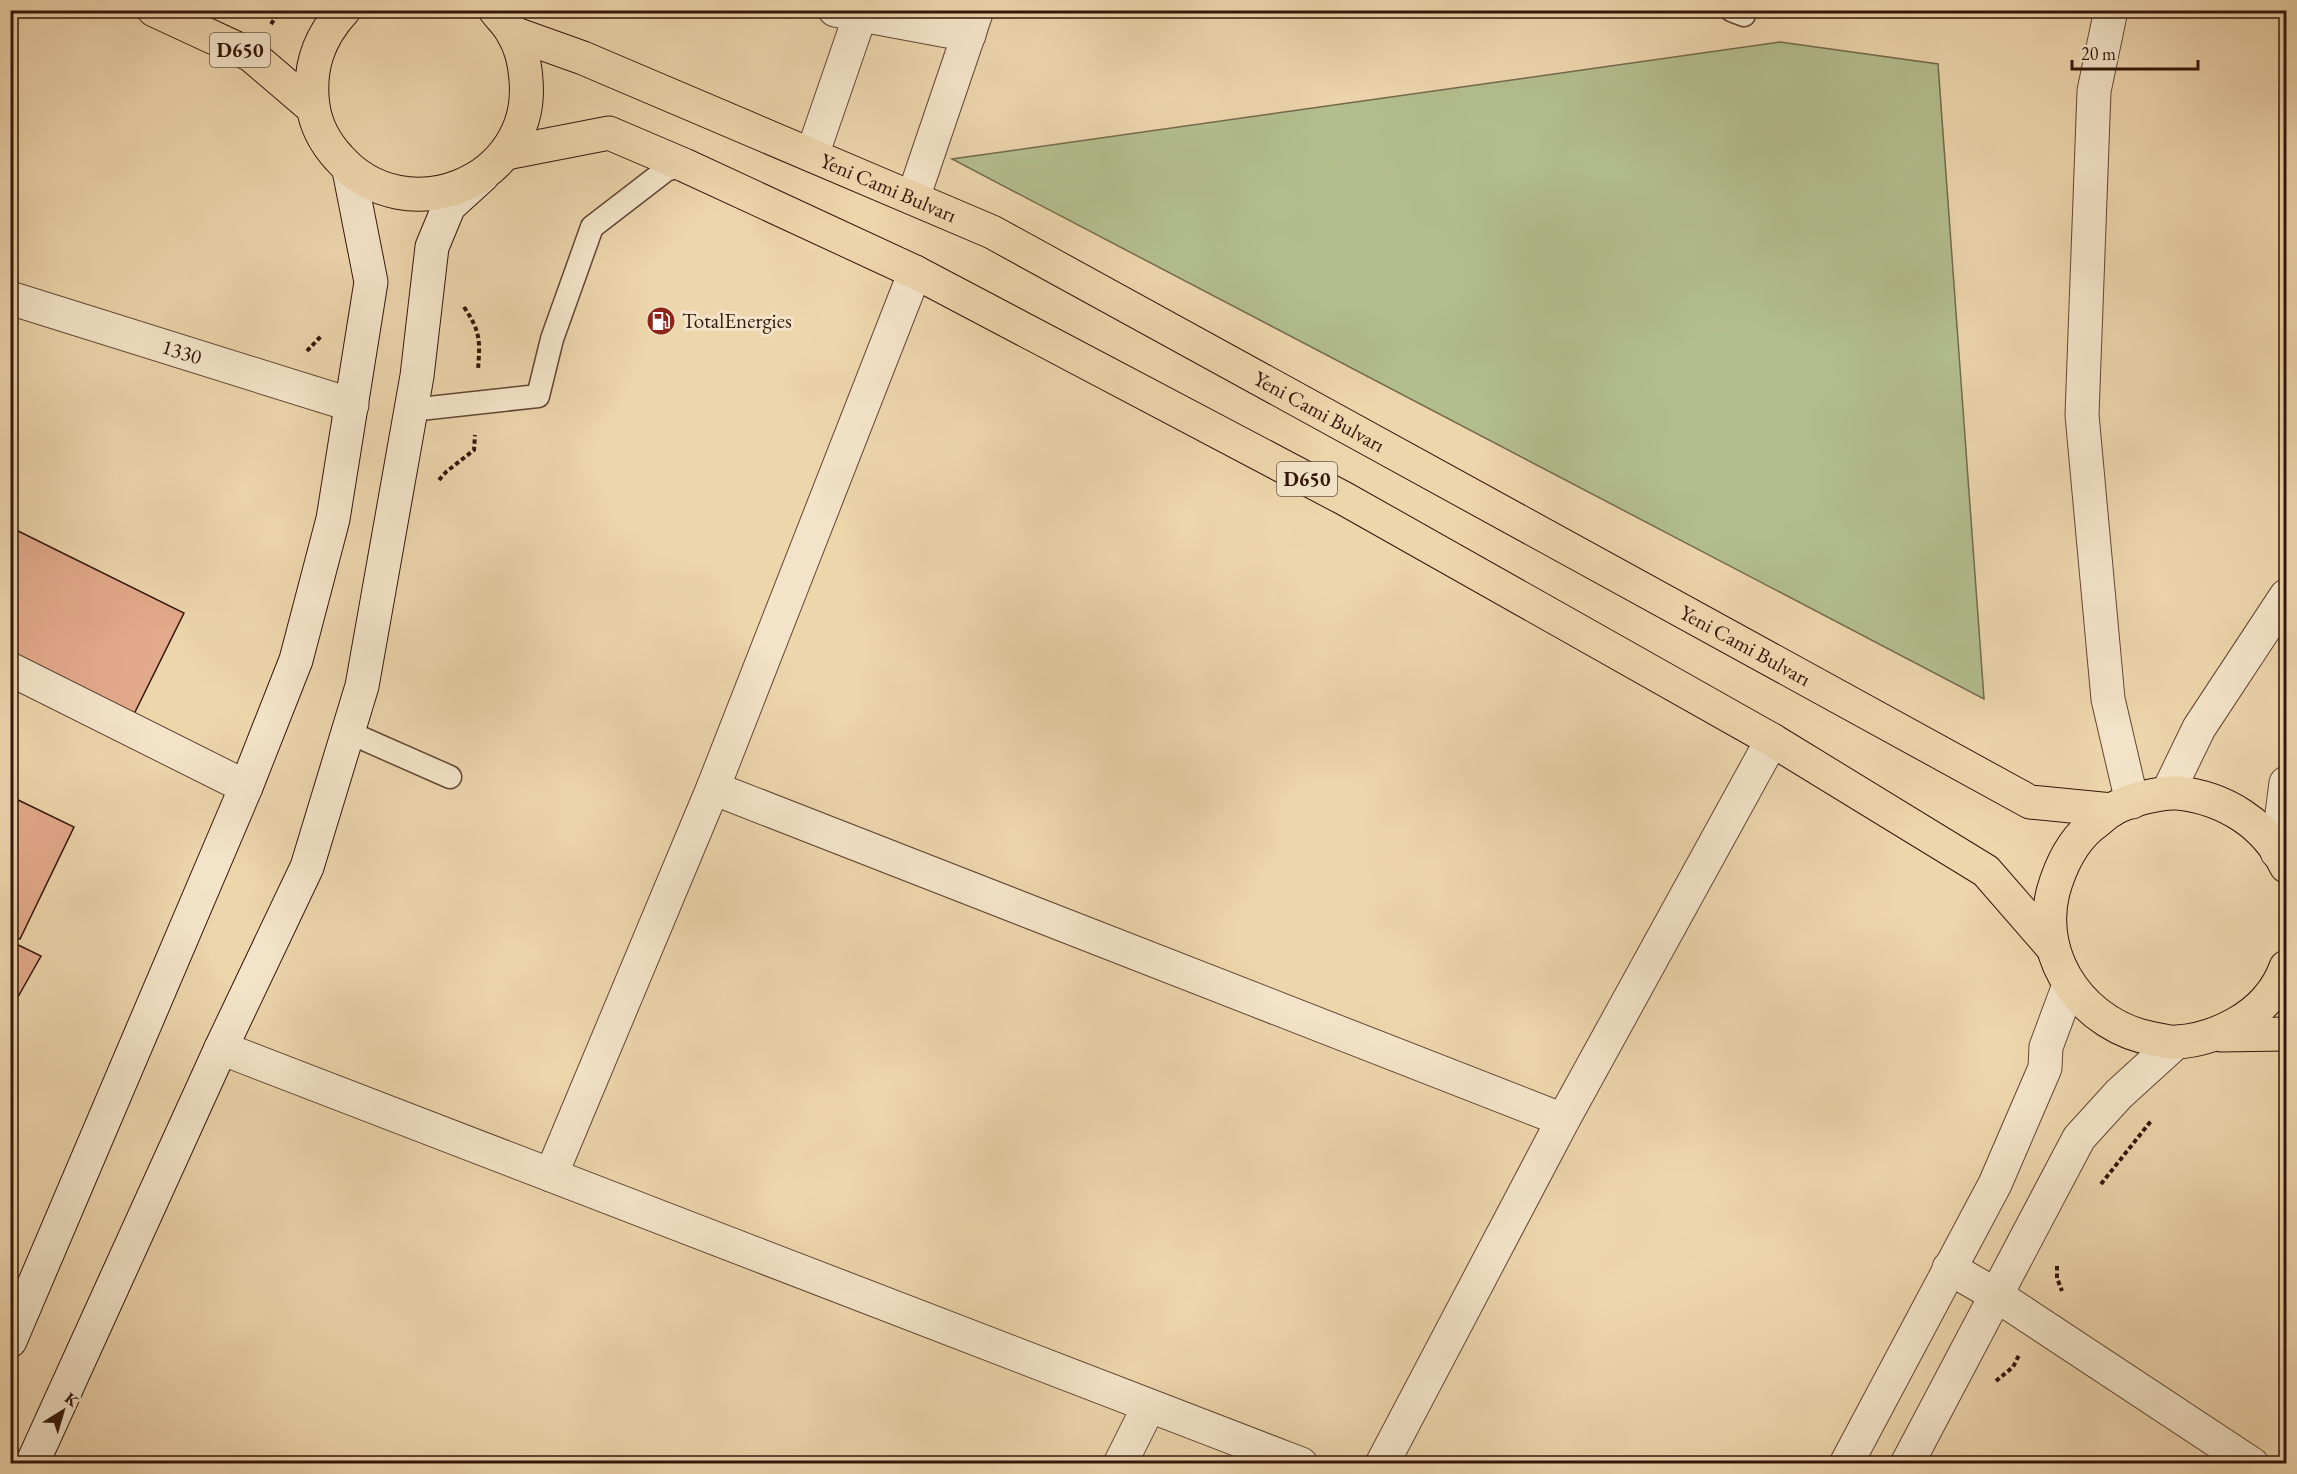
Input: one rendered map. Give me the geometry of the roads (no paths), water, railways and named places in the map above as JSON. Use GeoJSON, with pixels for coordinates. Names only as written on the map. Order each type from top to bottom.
{"type":"FeatureCollection","features":[{"type":"Feature","properties":{"kind":"main road","name":"D650"},"geometry":{"type":"LineString","coordinates":[[154,10],[251,55],[314,108]]}},
{"type":"Feature","properties":{"kind":"main road"},"geometry":{"type":"LineString","coordinates":[[344,10],[330,26],[316,54],[311,85],[315,116],[328,146],[349,170],[376,187],[412,195],[449,192],[494,164],[521,126],[528,95],[525,63],[504,22]]}},
{"type":"Feature","properties":{"kind":"main road","name":"Yeni Cami Bulvarı"},"geometry":{"type":"LineString","coordinates":[[504,22],[583,58],[992,232],[2030,802],[2122,806]]}},
{"type":"Feature","properties":{"kind":"main road","name":"D650"},"geometry":{"type":"LineString","coordinates":[[494,164],[609,133],[684,165],[915,272],[1345,499],[1772,740],[1986,871],[2053,948]]}},
{"type":"Feature","properties":{"kind":"main road"},"geometry":{"type":"LineString","coordinates":[[2284,861],[2261,829],[2228,806],[2190,794],[2168,792],[2122,806],[2081,835],[2060,869],[2049,908],[2053,948],[2069,985],[2097,1016],[2134,1035],[2175,1043],[2216,1035],[2286,1034]]}},
{"type":"Feature","properties":{"kind":"main road"},"geometry":{"type":"LineString","coordinates":[[2216,1035],[2253,1015],[2280,984],[2286,968]]}},
{"type":"Feature","properties":{"kind":"street"},"geometry":{"type":"LineString","coordinates":[[2110,10],[2094,91],[2082,416],[2108,699],[2122,806]]}},
{"type":"Feature","properties":{"kind":"street"},"geometry":{"type":"LineString","coordinates":[[812,155],[853,12],[973,23],[913,198]]}},
{"type":"Feature","properties":{"kind":"street"},"geometry":{"type":"LineString","coordinates":[[32,1464],[221,1048],[307,867],[362,686],[411,410],[432,247],[449,206],[494,164]]}},
{"type":"Feature","properties":{"kind":"street"},"geometry":{"type":"LineString","coordinates":[[15,1318],[246,786],[296,660],[333,519],[371,282],[349,170]]}},
{"type":"Feature","properties":{"kind":"street"},"geometry":{"type":"LineString","coordinates":[[551,1175],[713,788],[915,272]]}},
{"type":"Feature","properties":{"kind":"street","name":"1330"},"geometry":{"type":"LineString","coordinates":[[10,298],[352,405]]}},
{"type":"Feature","properties":{"kind":"street"},"geometry":{"type":"LineString","coordinates":[[2168,792],[2199,728],[2286,596]]}},
{"type":"Feature","properties":{"kind":"street"},"geometry":{"type":"LineString","coordinates":[[10,669],[246,786]]}},
{"type":"Feature","properties":{"kind":"street"},"geometry":{"type":"LineString","coordinates":[[1382,1464],[1563,1120],[1772,740]]}},
{"type":"Feature","properties":{"kind":"street"},"geometry":{"type":"LineString","coordinates":[[2284,861],[2286,783]]}},
{"type":"Feature","properties":{"kind":"street"},"geometry":{"type":"LineString","coordinates":[[713,788],[1563,1120]]}},
{"type":"Feature","properties":{"kind":"street"},"geometry":{"type":"LineString","coordinates":[[1846,1464],[1995,1184],[2045,1068],[2046,1047],[2069,985]]}},
{"type":"Feature","properties":{"kind":"street"},"geometry":{"type":"LineString","coordinates":[[1907,1464],[2079,1138],[2119,1094],[2175,1043]]}},
{"type":"Feature","properties":{"kind":"street"},"geometry":{"type":"LineString","coordinates":[[221,1048],[1301,1464]]}},
{"type":"Feature","properties":{"kind":"street"},"geometry":{"type":"LineString","coordinates":[[1949,1268],[1996,1295],[2252,1464]]}},
{"type":"Feature","properties":{"kind":"street"},"geometry":{"type":"LineString","coordinates":[[1120,1464],[1149,1406]]}},
{"type":"Feature","properties":{"kind":"lane"},"geometry":{"type":"LineString","coordinates":[[411,410],[538,396],[552,339],[592,227],[666,170],[684,165]]}},
{"type":"Feature","properties":{"kind":"lane"},"geometry":{"type":"LineString","coordinates":[[348,732],[450,777]]}},
{"type":"Feature","properties":{"kind":"place","name":"TotalEnergies"},"geometry":{"type":"Point","coordinates":[661,321]}}]}
